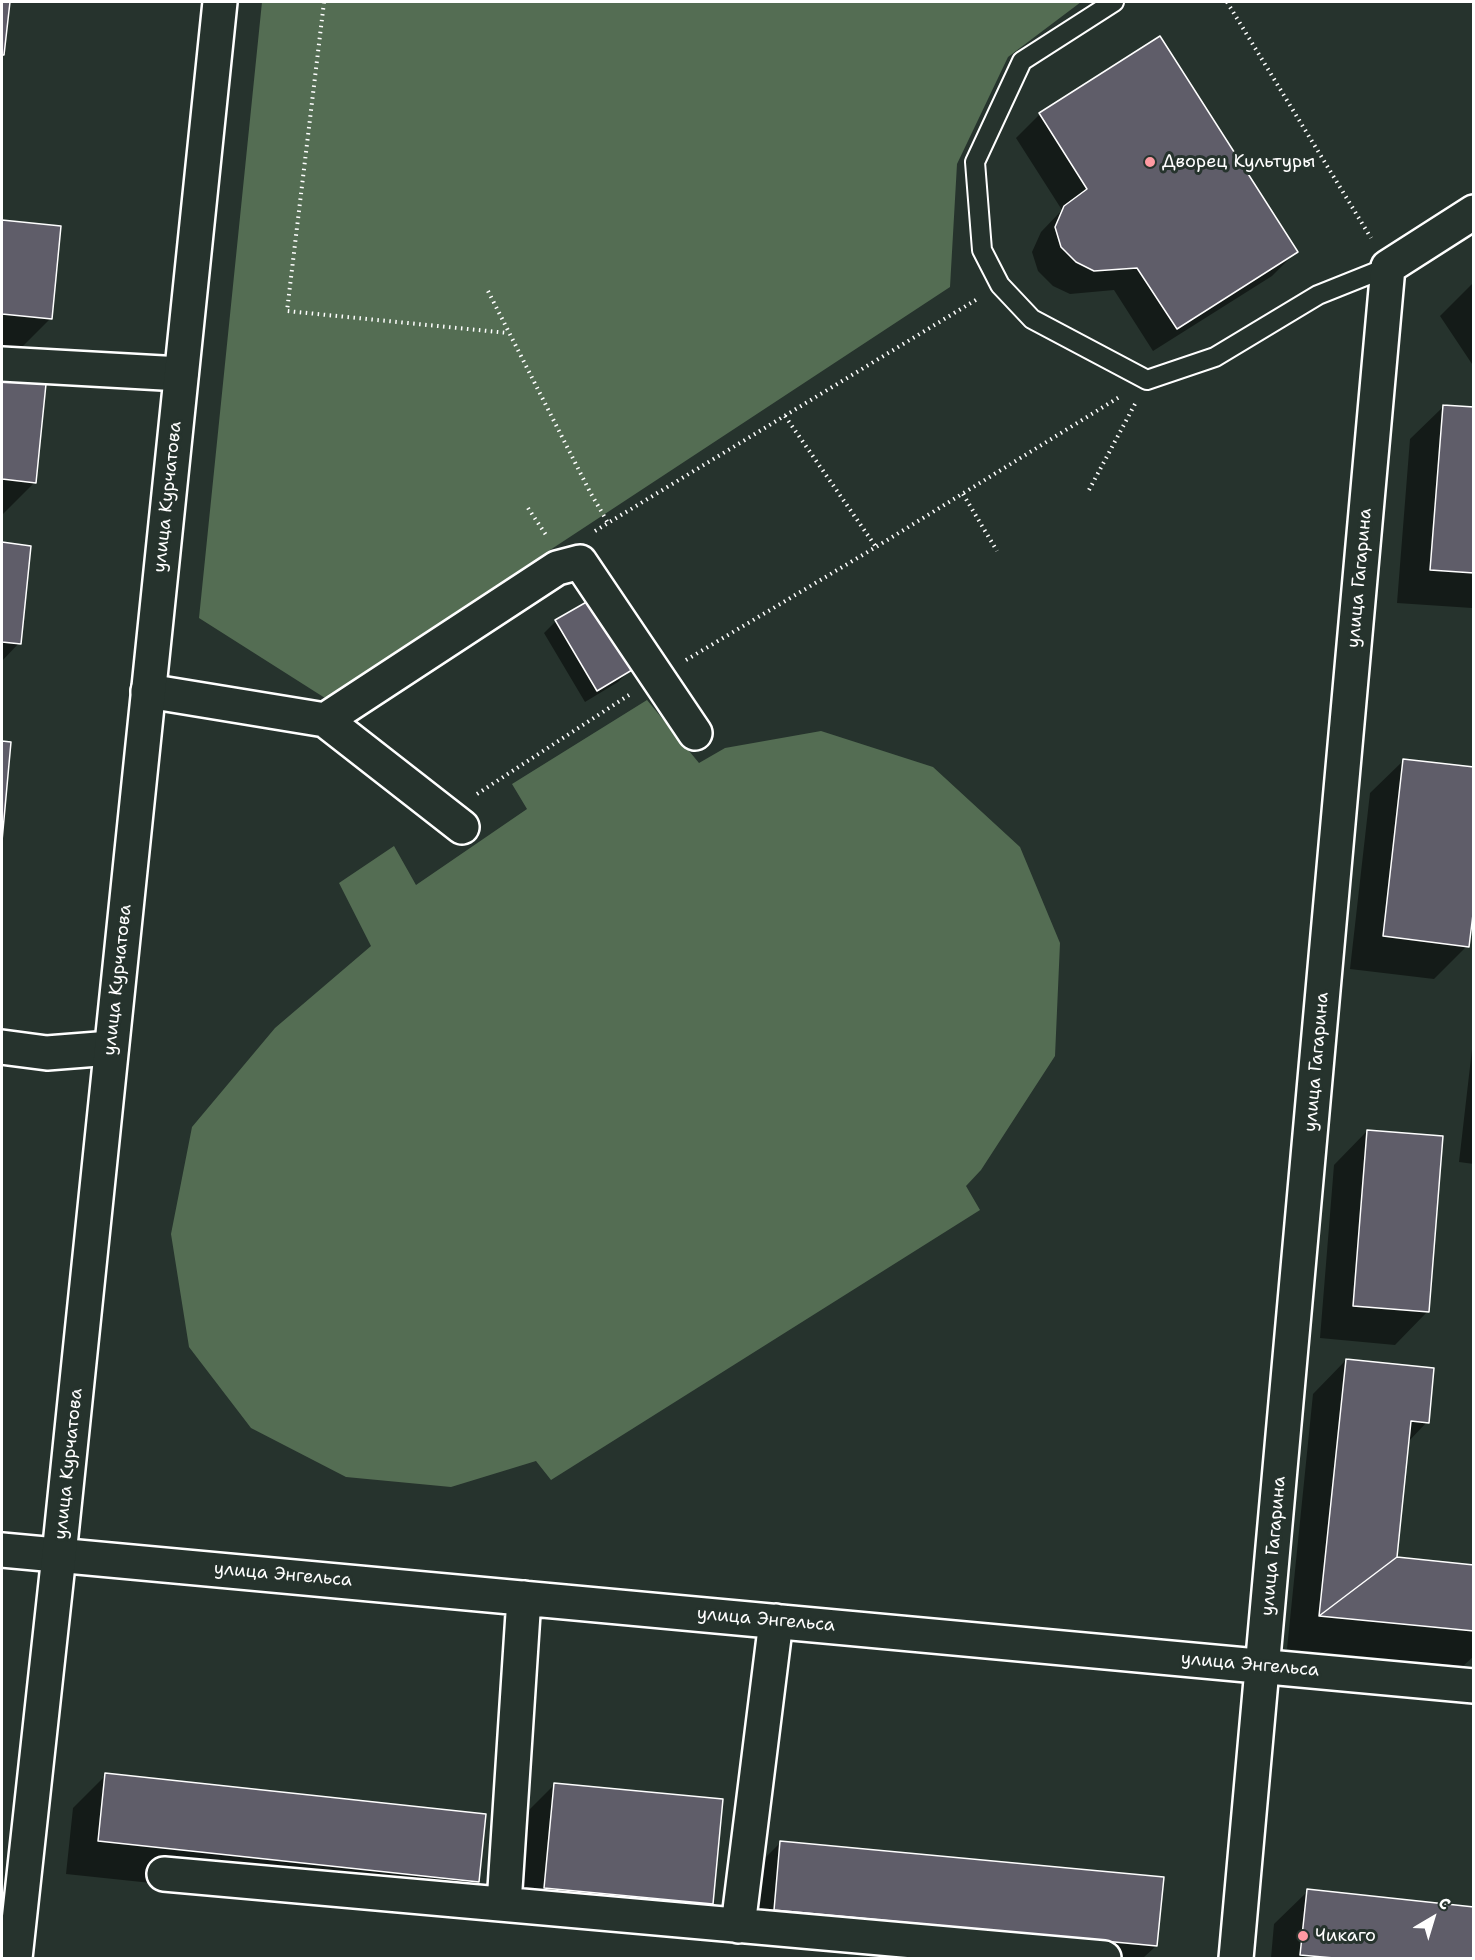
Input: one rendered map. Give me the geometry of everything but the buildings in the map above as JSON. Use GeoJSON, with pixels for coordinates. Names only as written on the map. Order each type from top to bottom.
{"type":"FeatureCollection","features":[{"type":"Feature","properties":{"kind":"street","name":"улица Курчатова"},"geometry":{"type":"LineString","coordinates":[[15,1959],[220,2]]}},
{"type":"Feature","properties":{"kind":"street"},"geometry":{"type":"LineString","coordinates":[[1388,267],[1473,212]]}},
{"type":"Feature","properties":{"kind":"street","name":"улица Гагарина"},"geometry":{"type":"LineString","coordinates":[[1236,1959],[1388,267]]}},
{"type":"Feature","properties":{"kind":"street"},"geometry":{"type":"LineString","coordinates":[[2,364],[181,374]]}},
{"type":"Feature","properties":{"kind":"street"},"geometry":{"type":"LineString","coordinates":[[325,720],[557,568],[580,562],[695,733]]}},
{"type":"Feature","properties":{"kind":"street"},"geometry":{"type":"LineString","coordinates":[[148,690],[325,720],[453,821]]}},
{"type":"Feature","properties":{"kind":"street"},"geometry":{"type":"LineString","coordinates":[[2,1047],[47,1053],[111,1048]]}},
{"type":"Feature","properties":{"kind":"street","name":"улица Энгельса"},"geometry":{"type":"LineString","coordinates":[[2,1550],[1473,1686]]}},
{"type":"Feature","properties":{"kind":"street"},"geometry":{"type":"LineString","coordinates":[[504,1905],[524,1598]]}},
{"type":"Feature","properties":{"kind":"street"},"geometry":{"type":"LineString","coordinates":[[738,1926],[776,1621]]}},
{"type":"Feature","properties":{"kind":"street"},"geometry":{"type":"LineString","coordinates":[[164,1874],[1104,1959]]}},
{"type":"Feature","properties":{"kind":"lane"},"geometry":{"type":"LineString","coordinates":[[1114,2],[1022,61],[975,162],[982,250],[1000,285],[1032,320],[1147,380],[1215,357],[1318,295],[1388,267]]}},
{"type":"Feature","properties":{"kind":"path"},"geometry":{"type":"LineString","coordinates":[[324,2],[286,311],[509,333]]}},
{"type":"Feature","properties":{"kind":"path"},"geometry":{"type":"LineString","coordinates":[[1227,2],[1388,267]]}},
{"type":"Feature","properties":{"kind":"path"},"geometry":{"type":"LineString","coordinates":[[488,291],[608,523],[1000,285]]}},
{"type":"Feature","properties":{"kind":"path"},"geometry":{"type":"LineString","coordinates":[[1089,490],[1147,380]]}},
{"type":"Feature","properties":{"kind":"path"},"geometry":{"type":"LineString","coordinates":[[453,821],[657,677],[876,547],[1147,380]]}},
{"type":"Feature","properties":{"kind":"path"},"geometry":{"type":"LineString","coordinates":[[785,416],[876,547]]}},
{"type":"Feature","properties":{"kind":"path"},"geometry":{"type":"LineString","coordinates":[[963,494],[997,551]]}},
{"type":"Feature","properties":{"kind":"green space"},"geometry":{"type":"Polygon","coordinates":[[[262,2],[1081,2],[1008,57],[957,164],[950,287],[325,698],[199,618],[262,2]]]}},
{"type":"Feature","properties":{"kind":"green space"},"geometry":{"type":"Polygon","coordinates":[[[647,700],[699,763],[725,748],[821,731],[933,767],[1020,847],[1060,943],[1055,1056],[981,1170],[966,1186],[980,1210],[551,1480],[536,1461],[451,1487],[346,1477],[251,1428],[189,1347],[171,1234],[192,1127],[275,1028],[371,946],[339,883],[394,846],[416,885],[527,809],[512,784],[647,700]]]}},
{"type":"Feature","properties":{"kind":"place","name":"Дворец Культуры"},"geometry":{"type":"Point","coordinates":[1150,162]}},
{"type":"Feature","properties":{"kind":"place","name":"Чикаго"},"geometry":{"type":"Point","coordinates":[1303,1936]}}]}
